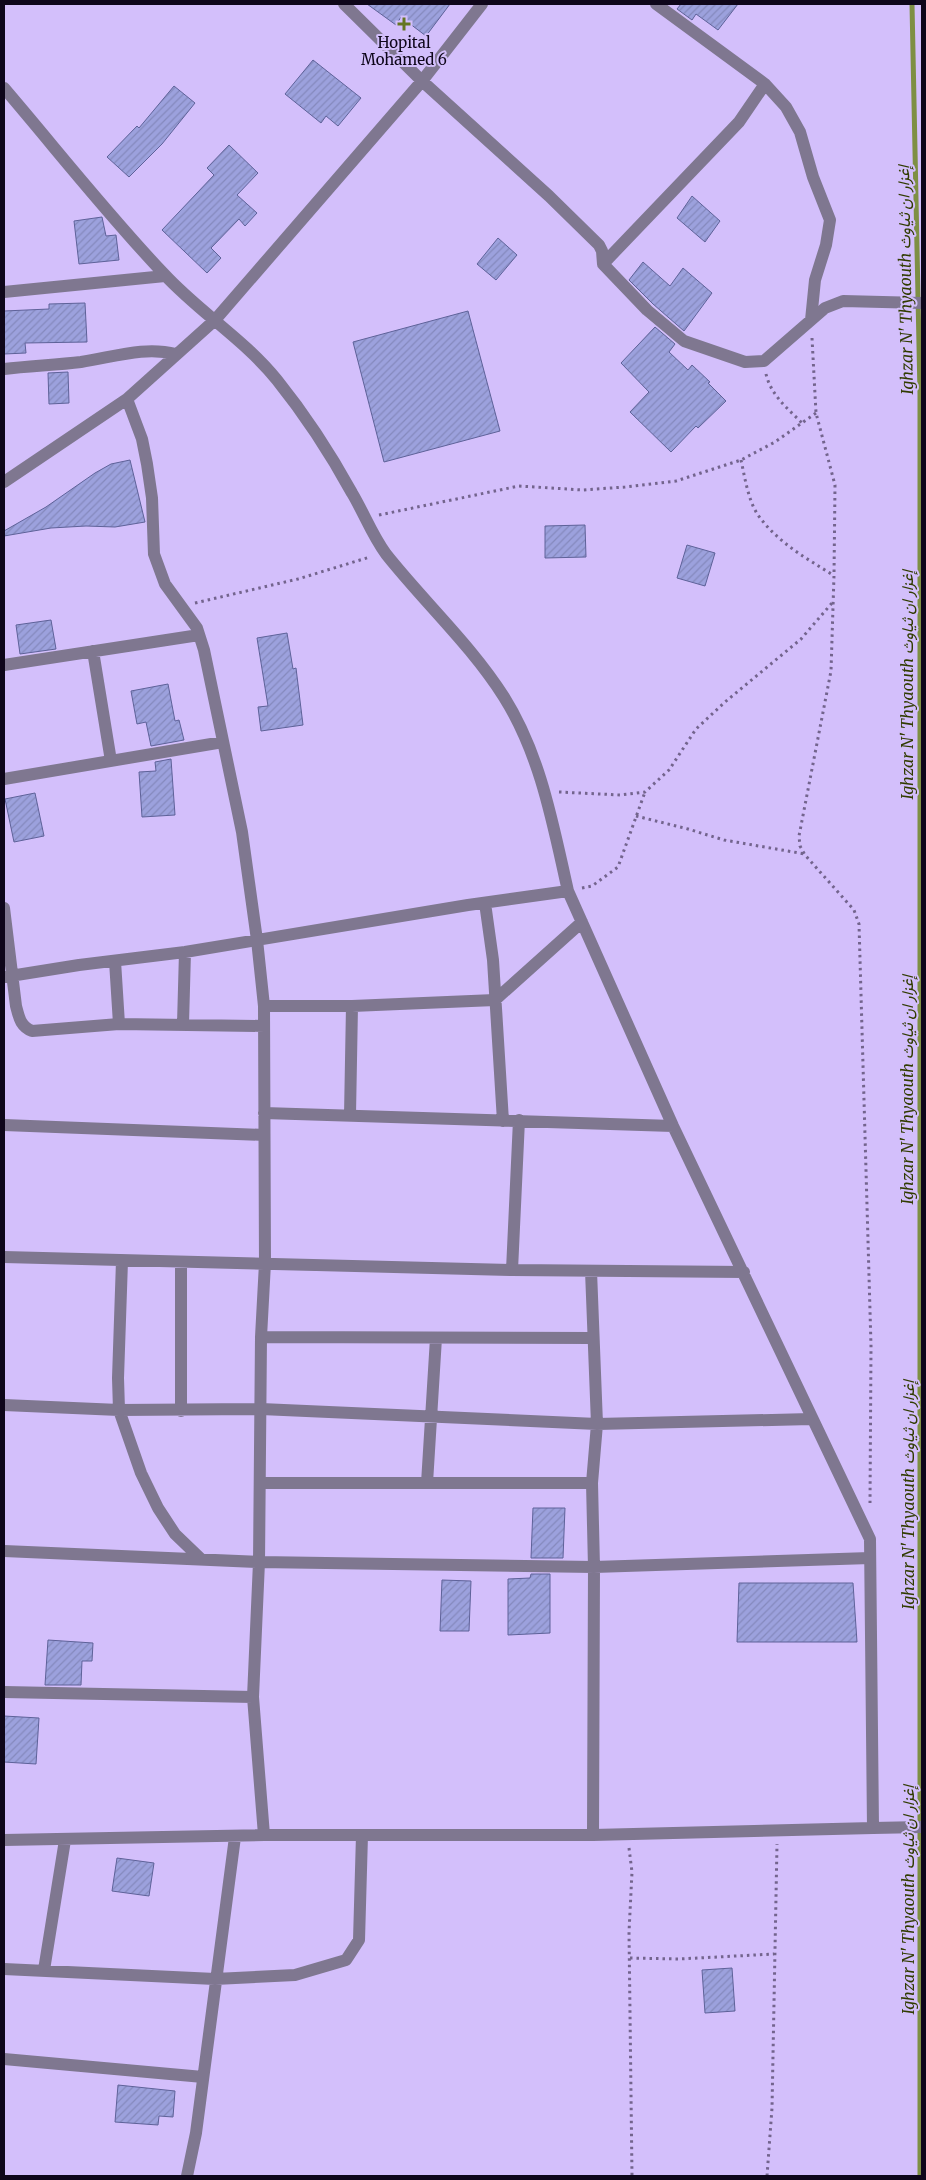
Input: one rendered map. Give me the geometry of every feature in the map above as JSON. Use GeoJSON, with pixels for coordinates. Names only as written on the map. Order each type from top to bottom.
{"type":"FeatureCollection","features":[{"type":"Feature","properties":{"kind":"street"},"geometry":{"type":"LineString","coordinates":[[344,4],[422,81],[549,196],[599,245],[602,251],[603,264],[648,310],[684,341],[746,362],[764,361],[825,308],[843,302],[922,303]]}},
{"type":"Feature","properties":{"kind":"street"},"geometry":{"type":"LineString","coordinates":[[4,482],[127,399],[215,320],[422,81],[482,4]]}},
{"type":"Feature","properties":{"kind":"street"},"geometry":{"type":"LineString","coordinates":[[656,4],[765,84],[786,107],[800,132],[813,177],[823,198],[830,220],[826,246],[815,280],[811,320]]}},
{"type":"Feature","properties":{"kind":"street"},"geometry":{"type":"LineString","coordinates":[[603,264],[739,122],[765,84]]}},
{"type":"Feature","properties":{"kind":"street"},"geometry":{"type":"LineString","coordinates":[[4,88],[165,276],[276,378],[326,445],[364,518],[385,552],[481,666],[504,698],[522,732],[546,791],[568,891],[673,1126],[870,1540],[873,1828]]}},
{"type":"Feature","properties":{"kind":"street"},"geometry":{"type":"LineString","coordinates":[[4,292],[165,276]]}},
{"type":"Feature","properties":{"kind":"street"},"geometry":{"type":"LineString","coordinates":[[4,369],[82,362],[133,352],[160,350],[176,354]]}},
{"type":"Feature","properties":{"kind":"street"},"geometry":{"type":"LineString","coordinates":[[127,399],[142,439],[147,464],[152,498],[154,554],[165,584],[197,628],[204,650],[242,832],[264,1006],[265,1262],[261,1337],[259,1562],[253,1697],[264,1835]]}},
{"type":"Feature","properties":{"kind":"street"},"geometry":{"type":"LineString","coordinates":[[4,473],[21,472]]}},
{"type":"Feature","properties":{"kind":"street"},"geometry":{"type":"LineString","coordinates":[[4,665],[199,635]]}},
{"type":"Feature","properties":{"kind":"street"},"geometry":{"type":"LineString","coordinates":[[93,651],[111,761]]}},
{"type":"Feature","properties":{"kind":"street"},"geometry":{"type":"LineString","coordinates":[[4,780],[223,742]]}},
{"type":"Feature","properties":{"kind":"street"},"geometry":{"type":"LineString","coordinates":[[8,976],[184,952],[568,891]]}},
{"type":"Feature","properties":{"kind":"street"},"geometry":{"type":"LineString","coordinates":[[485,903],[495,1000],[503,1121]]}},
{"type":"Feature","properties":{"kind":"street"},"geometry":{"type":"LineString","coordinates":[[4,908],[8,976],[20,1022],[26,1028],[32,1030],[119,1024],[264,1026]]}},
{"type":"Feature","properties":{"kind":"street"},"geometry":{"type":"LineString","coordinates":[[264,1006],[352,1006],[495,1000],[582,922]]}},
{"type":"Feature","properties":{"kind":"street"},"geometry":{"type":"LineString","coordinates":[[183,1024],[184,952]]}},
{"type":"Feature","properties":{"kind":"street"},"geometry":{"type":"LineString","coordinates":[[115,961],[119,1024]]}},
{"type":"Feature","properties":{"kind":"street"},"geometry":{"type":"LineString","coordinates":[[350,1115],[352,1006]]}},
{"type":"Feature","properties":{"kind":"street"},"geometry":{"type":"LineString","coordinates":[[264,1113],[673,1126]]}},
{"type":"Feature","properties":{"kind":"street"},"geometry":{"type":"LineString","coordinates":[[512,1270],[519,1120]]}},
{"type":"Feature","properties":{"kind":"street"},"geometry":{"type":"LineString","coordinates":[[4,1125],[264,1135]]}},
{"type":"Feature","properties":{"kind":"street"},"geometry":{"type":"LineString","coordinates":[[4,1257],[122,1261],[265,1262],[512,1270],[744,1272]]}},
{"type":"Feature","properties":{"kind":"street"},"geometry":{"type":"LineString","coordinates":[[122,1261],[118,1378],[119,1410],[141,1473],[158,1508],[175,1534],[201,1559]]}},
{"type":"Feature","properties":{"kind":"street"},"geometry":{"type":"LineString","coordinates":[[181,1262],[181,1411]]}},
{"type":"Feature","properties":{"kind":"street"},"geometry":{"type":"LineString","coordinates":[[592,1271],[597,1424],[592,1483],[594,1568],[594,1835]]}},
{"type":"Feature","properties":{"kind":"street"},"geometry":{"type":"LineString","coordinates":[[261,1337],[593,1338]]}},
{"type":"Feature","properties":{"kind":"street"},"geometry":{"type":"LineString","coordinates":[[427,1483],[436,1338]]}},
{"type":"Feature","properties":{"kind":"street"},"geometry":{"type":"LineString","coordinates":[[4,1404],[119,1410],[261,1410],[597,1424],[811,1419]]}},
{"type":"Feature","properties":{"kind":"street"},"geometry":{"type":"LineString","coordinates":[[261,1483],[592,1483]]}},
{"type":"Feature","properties":{"kind":"street"},"geometry":{"type":"LineString","coordinates":[[4,1551],[259,1562],[594,1568],[870,1558]]}},
{"type":"Feature","properties":{"kind":"street"},"geometry":{"type":"LineString","coordinates":[[4,1692],[253,1697]]}},
{"type":"Feature","properties":{"kind":"street"},"geometry":{"type":"LineString","coordinates":[[4,1840],[264,1835],[594,1835],[916,1827]]}},
{"type":"Feature","properties":{"kind":"street"},"geometry":{"type":"LineString","coordinates":[[4,1969],[215,1979],[289,1976],[309,1972],[346,1960],[359,1940],[362,1835]]}},
{"type":"Feature","properties":{"kind":"street"},"geometry":{"type":"LineString","coordinates":[[187,2176],[196,2133],[235,1836]]}},
{"type":"Feature","properties":{"kind":"street"},"geometry":{"type":"LineString","coordinates":[[44,1970],[65,1840]]}},
{"type":"Feature","properties":{"kind":"street"},"geometry":{"type":"LineString","coordinates":[[4,2059],[203,2077]]}},
{"type":"Feature","properties":{"kind":"path"},"geometry":{"type":"LineString","coordinates":[[811,320],[816,413],[835,485],[834,575],[831,671],[800,836],[800,846],[805,855],[854,910],[858,924],[871,1346],[870,1510]]}},
{"type":"Feature","properties":{"kind":"path"},"geometry":{"type":"LineString","coordinates":[[764,361],[768,383],[779,400],[802,423]]}},
{"type":"Feature","properties":{"kind":"path"},"geometry":{"type":"LineString","coordinates":[[364,518],[519,486],[583,490],[625,488],[676,481],[741,460],[775,442],[816,413]]}},
{"type":"Feature","properties":{"kind":"path"},"geometry":{"type":"LineString","coordinates":[[741,460],[747,487],[758,514],[784,544],[834,575]]}},
{"type":"Feature","properties":{"kind":"path"},"geometry":{"type":"LineString","coordinates":[[181,607],[298,579],[385,552]]}},
{"type":"Feature","properties":{"kind":"path"},"geometry":{"type":"LineString","coordinates":[[568,891],[592,886],[618,867],[645,792],[669,770],[696,729],[725,702],[801,639],[833,602]]}},
{"type":"Feature","properties":{"kind":"path"},"geometry":{"type":"LineString","coordinates":[[546,791],[620,794],[645,792]]}},
{"type":"Feature","properties":{"kind":"path"},"geometry":{"type":"LineString","coordinates":[[636,816],[724,840],[805,855]]}},
{"type":"Feature","properties":{"kind":"path"},"geometry":{"type":"LineString","coordinates":[[768,2176],[772,2108],[777,1831]]}},
{"type":"Feature","properties":{"kind":"path"},"geometry":{"type":"LineString","coordinates":[[623,1834],[630,1849],[632,1872],[630,1958],[632,2176]]}},
{"type":"Feature","properties":{"kind":"path"},"geometry":{"type":"LineString","coordinates":[[630,1958],[679,1959],[774,1954]]}},
{"type":"Feature","properties":{"kind":"building","name":"Hopital Mohamed 6"},"geometry":{"type":"Polygon","coordinates":[[[367,4],[450,4],[426,36],[401,17],[396,25],[367,4]]]}},
{"type":"Feature","properties":{"kind":"building"},"geometry":{"type":"Polygon","coordinates":[[[681,4],[738,4],[718,30],[696,14],[692,20],[677,9],[681,4]]]}},
{"type":"Feature","properties":{"kind":"building"},"geometry":{"type":"Polygon","coordinates":[[[313,60],[361,98],[338,126],[326,116],[321,123],[285,94],[313,60]]]}},
{"type":"Feature","properties":{"kind":"building"},"geometry":{"type":"Polygon","coordinates":[[[174,86],[195,103],[162,144],[129,177],[107,157],[137,126],[139,128],[174,86]]]}},
{"type":"Feature","properties":{"kind":"building"},"geometry":{"type":"Polygon","coordinates":[[[229,145],[258,173],[237,195],[257,213],[245,226],[239,219],[211,248],[221,258],[207,273],[162,230],[214,175],[207,168],[229,145]]]}},
{"type":"Feature","properties":{"kind":"building"},"geometry":{"type":"Polygon","coordinates":[[[692,196],[720,221],[705,242],[677,218],[692,196]]]}},
{"type":"Feature","properties":{"kind":"building"},"geometry":{"type":"Polygon","coordinates":[[[102,217],[106,236],[116,235],[119,260],[79,264],[74,221],[102,217]]]}},
{"type":"Feature","properties":{"kind":"building"},"geometry":{"type":"Polygon","coordinates":[[[498,238],[517,255],[496,280],[477,264],[498,238]]]}},
{"type":"Feature","properties":{"kind":"building"},"geometry":{"type":"Polygon","coordinates":[[[643,262],[670,286],[683,268],[712,293],[684,331],[629,280],[643,262]]]}},
{"type":"Feature","properties":{"kind":"building"},"geometry":{"type":"Polygon","coordinates":[[[85,303],[87,342],[25,343],[26,353],[4,354],[4,311],[49,309],[49,304],[85,303]]]}},
{"type":"Feature","properties":{"kind":"building"},"geometry":{"type":"Polygon","coordinates":[[[468,311],[500,431],[384,462],[353,342],[468,311]]]}},
{"type":"Feature","properties":{"kind":"building"},"geometry":{"type":"Polygon","coordinates":[[[655,327],[675,344],[669,352],[688,370],[692,365],[726,401],[698,428],[696,426],[671,452],[630,412],[649,392],[621,363],[655,327]]]}},
{"type":"Feature","properties":{"kind":"building"},"geometry":{"type":"Polygon","coordinates":[[[68,372],[69,403],[49,404],[48,373],[68,372]]]}},
{"type":"Feature","properties":{"kind":"building"},"geometry":{"type":"Polygon","coordinates":[[[130,460],[145,522],[115,527],[51,528],[4,536],[4,531],[46,507],[95,473],[111,464],[130,460]]]}},
{"type":"Feature","properties":{"kind":"building"},"geometry":{"type":"Polygon","coordinates":[[[585,525],[586,557],[545,558],[545,526],[585,525]]]}},
{"type":"Feature","properties":{"kind":"building"},"geometry":{"type":"Polygon","coordinates":[[[687,545],[715,553],[705,586],[677,578],[687,545]]]}},
{"type":"Feature","properties":{"kind":"building"},"geometry":{"type":"Polygon","coordinates":[[[51,620],[56,649],[20,654],[16,625],[51,620]]]}},
{"type":"Feature","properties":{"kind":"building"},"geometry":{"type":"Polygon","coordinates":[[[287,633],[293,669],[296,668],[303,725],[261,731],[258,707],[268,706],[257,638],[287,633]]]}},
{"type":"Feature","properties":{"kind":"building"},"geometry":{"type":"Polygon","coordinates":[[[168,684],[175,721],[179,720],[184,740],[151,746],[146,722],[137,724],[131,691],[168,684]]]}},
{"type":"Feature","properties":{"kind":"building"},"geometry":{"type":"Polygon","coordinates":[[[171,759],[175,815],[142,817],[139,772],[156,771],[155,762],[171,759]]]}},
{"type":"Feature","properties":{"kind":"building"},"geometry":{"type":"Polygon","coordinates":[[[35,793],[44,836],[14,842],[5,799],[35,793]]]}},
{"type":"Feature","properties":{"kind":"building"},"geometry":{"type":"Polygon","coordinates":[[[533,1508],[565,1508],[563,1558],[531,1558],[533,1508]]]}},
{"type":"Feature","properties":{"kind":"building"},"geometry":{"type":"Polygon","coordinates":[[[531,1574],[550,1574],[550,1633],[508,1635],[508,1579],[530,1578],[531,1574]]]}},
{"type":"Feature","properties":{"kind":"building"},"geometry":{"type":"Polygon","coordinates":[[[442,1580],[471,1581],[469,1631],[440,1631],[442,1580]]]}},
{"type":"Feature","properties":{"kind":"building"},"geometry":{"type":"Polygon","coordinates":[[[739,1583],[853,1583],[857,1642],[737,1642],[739,1583]]]}},
{"type":"Feature","properties":{"kind":"building"},"geometry":{"type":"Polygon","coordinates":[[[48,1640],[93,1643],[92,1661],[82,1661],[81,1685],[45,1685],[48,1640]]]}},
{"type":"Feature","properties":{"kind":"building"},"geometry":{"type":"Polygon","coordinates":[[[4,1716],[39,1718],[36,1764],[4,1762],[4,1716]]]}},
{"type":"Feature","properties":{"kind":"building"},"geometry":{"type":"Polygon","coordinates":[[[117,1858],[154,1863],[149,1896],[112,1891],[117,1858]]]}},
{"type":"Feature","properties":{"kind":"building"},"geometry":{"type":"Polygon","coordinates":[[[732,1968],[735,2011],[705,2013],[702,1970],[732,1968]]]}},
{"type":"Feature","properties":{"kind":"building"},"geometry":{"type":"Polygon","coordinates":[[[118,2085],[175,2091],[173,2117],[159,2116],[158,2125],[115,2122],[118,2085]]]}},
{"type":"Feature","properties":{"kind":"waterway","name":"Ighzar N' Thyaouth إغزار ان ثياوث"},"geometry":{"type":"LineString","coordinates":[[912,4],[920,394],[920,2176]]}},
{"type":"Feature","properties":{"kind":"place","name":"Hopital Mohamed 6"},"geometry":{"type":"Point","coordinates":[404,24]}}]}
